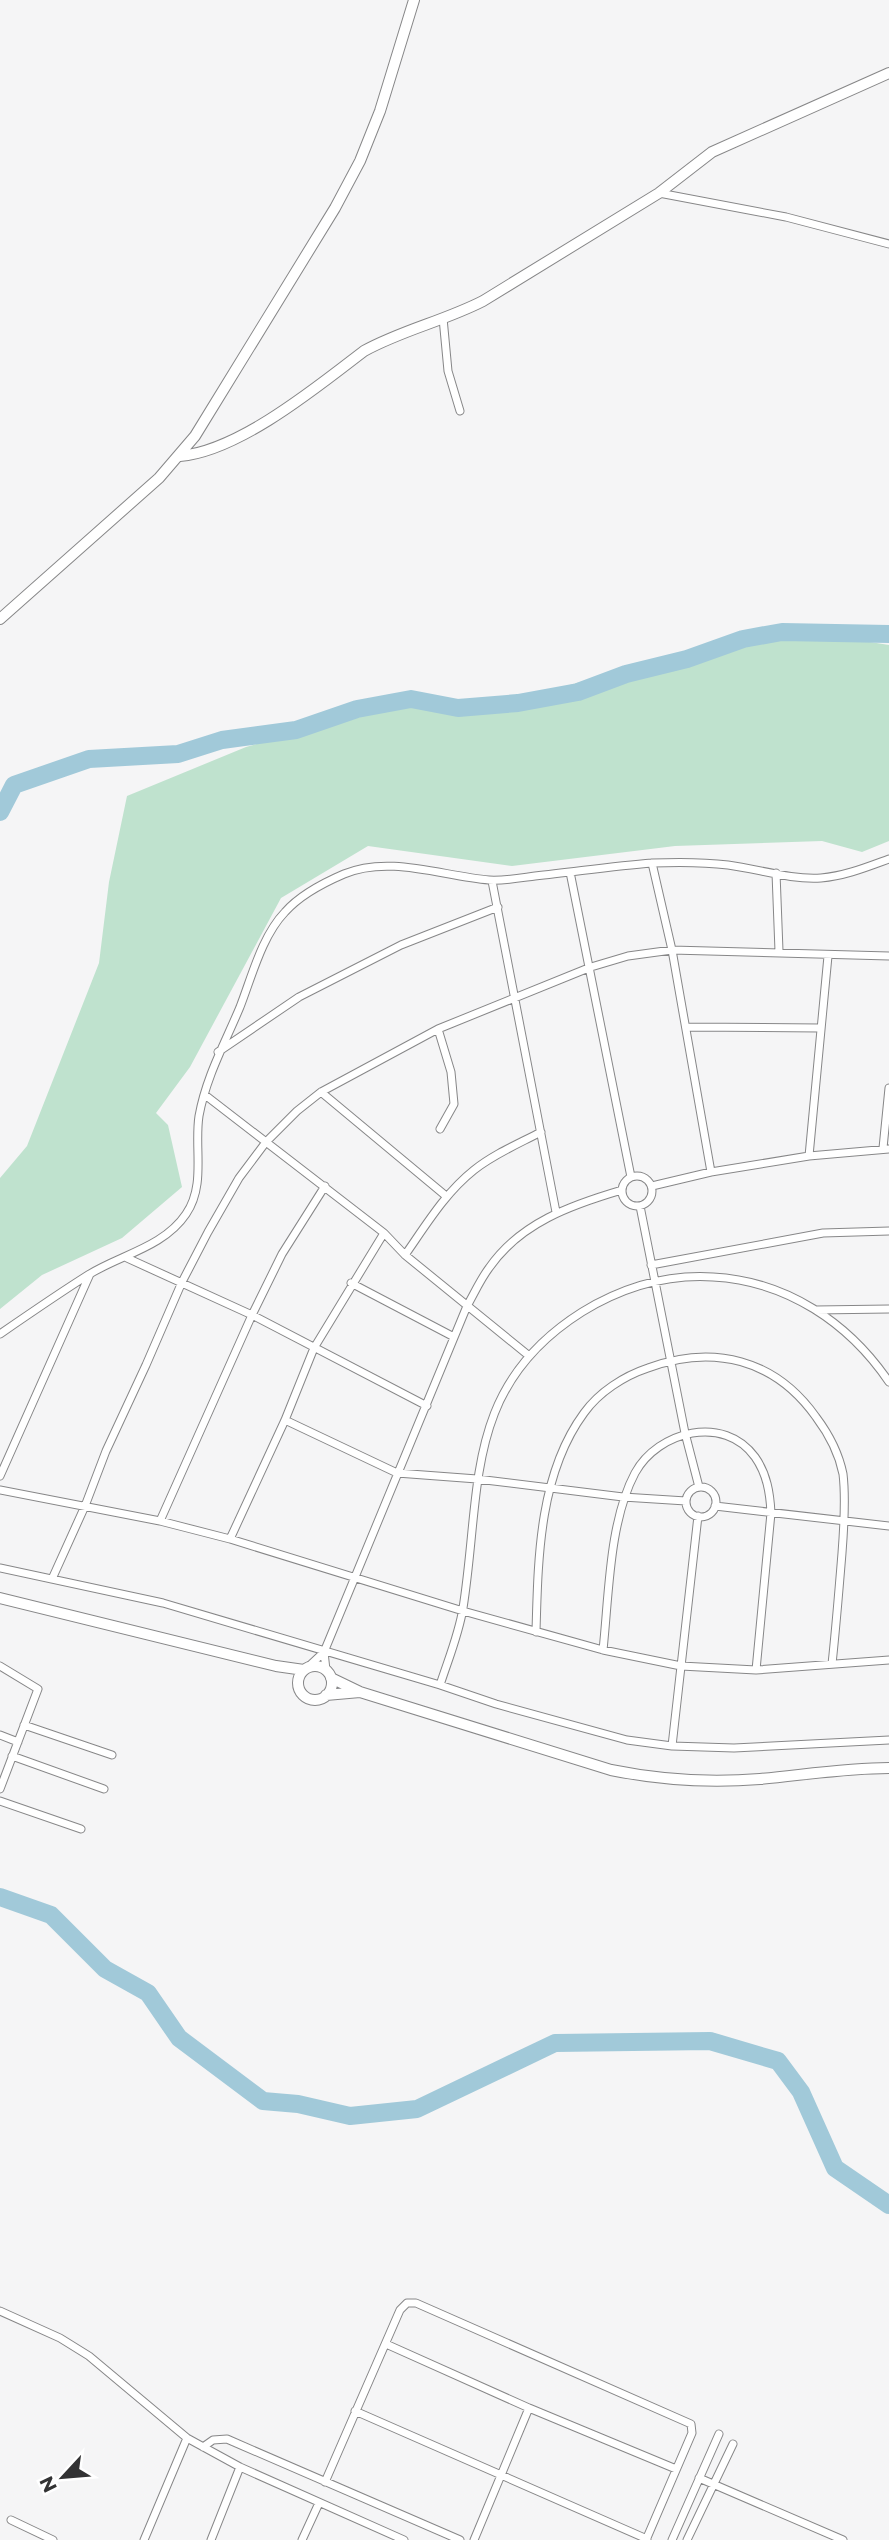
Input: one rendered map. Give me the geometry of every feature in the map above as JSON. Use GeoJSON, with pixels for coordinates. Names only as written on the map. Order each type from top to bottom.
{"type":"FeatureCollection","features":[{"type":"Feature","properties":{"kind":"street"},"geometry":{"type":"LineString","coordinates":[[0,619],[159,478],[180,456],[215,406],[356,170],[380,111],[414,0]]}},
{"type":"Feature","properties":{"kind":"street"},"geometry":{"type":"LineString","coordinates":[[180,456],[194,455],[218,447],[284,411],[363,351],[409,329],[443,318],[483,300],[659,193],[712,152],[889,73]]}},
{"type":"Feature","properties":{"kind":"street"},"geometry":{"type":"LineString","coordinates":[[659,193],[786,217],[889,244]]}},
{"type":"Feature","properties":{"kind":"street"},"geometry":{"type":"LineString","coordinates":[[443,318],[448,371],[460,411]]}},
{"type":"Feature","properties":{"kind":"street"},"geometry":{"type":"LineString","coordinates":[[0,1334],[90,1274],[127,1258],[181,1222],[189,1210],[195,1191],[199,1158],[198,1129],[218,1053],[271,929],[301,897],[342,875],[371,867],[399,868],[492,881],[652,863],[727,864],[807,878],[836,876],[889,859]]}},
{"type":"Feature","properties":{"kind":"street"},"geometry":{"type":"LineString","coordinates":[[652,863],[672,950],[711,1172]]}},
{"type":"Feature","properties":{"kind":"street"},"geometry":{"type":"LineString","coordinates":[[570,872],[631,1177]]}},
{"type":"Feature","properties":{"kind":"street"},"geometry":{"type":"LineString","coordinates":[[776,873],[779,951]]}},
{"type":"Feature","properties":{"kind":"street"},"geometry":{"type":"LineString","coordinates":[[492,881],[556,1212]]}},
{"type":"Feature","properties":{"kind":"street"},"geometry":{"type":"LineString","coordinates":[[218,1053],[299,997],[401,946],[498,907]]}},
{"type":"Feature","properties":{"kind":"street"},"geometry":{"type":"LineString","coordinates":[[52,1579],[181,1282],[239,1178],[266,1142],[321,1092],[438,1029],[591,967],[628,956],[672,950],[889,956]]}},
{"type":"Feature","properties":{"kind":"street"},"geometry":{"type":"LineString","coordinates":[[809,1156],[828,956]]}},
{"type":"Feature","properties":{"kind":"street"},"geometry":{"type":"LineString","coordinates":[[686,1027],[820,1028]]}},
{"type":"Feature","properties":{"kind":"street"},"geometry":{"type":"LineString","coordinates":[[438,1029],[451,1072],[454,1104],[440,1129]]}},
{"type":"Feature","properties":{"kind":"street"},"geometry":{"type":"LineString","coordinates":[[652,1186],[711,1172],[809,1156],[886,1148],[889,1088]]}},
{"type":"Feature","properties":{"kind":"street"},"geometry":{"type":"LineString","coordinates":[[321,1092],[446,1196]]}},
{"type":"Feature","properties":{"kind":"street"},"geometry":{"type":"LineString","coordinates":[[205,1096],[384,1233],[405,1255],[528,1355]]}},
{"type":"Feature","properties":{"kind":"street"},"geometry":{"type":"LineString","coordinates":[[405,1255],[446,1196],[486,1161],[541,1132]]}},
{"type":"Feature","properties":{"kind":"street"},"geometry":{"type":"LineString","coordinates":[[631,1177],[646,1178],[652,1186],[649,1201],[640,1206],[627,1202],[622,1191],[625,1182],[631,1177]]}},
{"type":"Feature","properties":{"kind":"street"},"geometry":{"type":"LineString","coordinates":[[160,1521],[251,1315],[282,1254],[325,1186]]}},
{"type":"Feature","properties":{"kind":"street"},"geometry":{"type":"LineString","coordinates":[[298,1684],[299,1676],[324,1652],[467,1306],[489,1268],[512,1242],[556,1212],[622,1191]]}},
{"type":"Feature","properties":{"kind":"street"},"geometry":{"type":"LineString","coordinates":[[640,1206],[684,1433],[699,1487]]}},
{"type":"Feature","properties":{"kind":"street"},"geometry":{"type":"LineString","coordinates":[[651,1265],[823,1233],[889,1231]]}},
{"type":"Feature","properties":{"kind":"street"},"geometry":{"type":"LineString","coordinates":[[230,1539],[285,1420],[314,1348],[351,1283],[384,1233]]}},
{"type":"Feature","properties":{"kind":"street"},"geometry":{"type":"LineString","coordinates":[[127,1258],[251,1315],[427,1406]]}},
{"type":"Feature","properties":{"kind":"street"},"geometry":{"type":"LineString","coordinates":[[0,1476],[90,1274]]}},
{"type":"Feature","properties":{"kind":"street"},"geometry":{"type":"LineString","coordinates":[[440,1685],[463,1611],[477,1479],[493,1414],[528,1355],[573,1318],[594,1305],[653,1281],[691,1276],[730,1278],[770,1288],[816,1310],[856,1341],[872,1357],[889,1382]]}},
{"type":"Feature","properties":{"kind":"street"},"geometry":{"type":"LineString","coordinates":[[351,1283],[454,1337]]}},
{"type":"Feature","properties":{"kind":"street"},"geometry":{"type":"LineString","coordinates":[[816,1310],[889,1309]]}},
{"type":"Feature","properties":{"kind":"street"},"geometry":{"type":"LineString","coordinates":[[536,1632],[537,1586],[545,1510],[565,1449],[585,1412],[619,1381],[637,1372],[670,1360],[707,1355],[737,1360],[777,1377],[806,1402],[825,1429],[839,1461],[844,1521],[832,1664]]}},
{"type":"Feature","properties":{"kind":"street"},"geometry":{"type":"LineString","coordinates":[[285,1420],[397,1473],[686,1501]]}},
{"type":"Feature","properties":{"kind":"street"},"geometry":{"type":"LineString","coordinates":[[603,1650],[623,1497],[644,1457],[657,1446],[684,1433],[703,1432],[725,1435],[744,1445],[755,1458],[770,1491],[771,1513],[756,1670]]}},
{"type":"Feature","properties":{"kind":"street"},"geometry":{"type":"LineString","coordinates":[[699,1487],[712,1492],[715,1506],[708,1514],[698,1516],[689,1511],[686,1501],[690,1491],[699,1487]]}},
{"type":"Feature","properties":{"kind":"street"},"geometry":{"type":"LineString","coordinates":[[0,1490],[160,1521],[230,1539],[536,1632],[603,1650],[681,1666],[756,1670],[889,1660]]}},
{"type":"Feature","properties":{"kind":"street"},"geometry":{"type":"LineString","coordinates":[[715,1506],[889,1526]]}},
{"type":"Feature","properties":{"kind":"street"},"geometry":{"type":"LineString","coordinates":[[671,1746],[698,1516]]}},
{"type":"Feature","properties":{"kind":"street"},"geometry":{"type":"LineString","coordinates":[[0,1568],[163,1603],[598,1734],[671,1746],[734,1748],[889,1740]]}},
{"type":"Feature","properties":{"kind":"street"},"geometry":{"type":"LineString","coordinates":[[0,1598],[276,1666],[318,1666],[360,1692],[611,1770],[687,1780],[745,1779],[889,1768]]}},
{"type":"Feature","properties":{"kind":"street"},"geometry":{"type":"LineString","coordinates":[[324,1652],[330,1690],[326,1695]]}},
{"type":"Feature","properties":{"kind":"street"},"geometry":{"type":"LineString","coordinates":[[0,1666],[38,1689],[0,1789]]}},
{"type":"Feature","properties":{"kind":"street"},"geometry":{"type":"LineString","coordinates":[[276,1666],[298,1684],[303,1695],[309,1699],[360,1692]]}},
{"type":"Feature","properties":{"kind":"street"},"geometry":{"type":"LineString","coordinates":[[24,1725],[112,1755]]}},
{"type":"Feature","properties":{"kind":"street"},"geometry":{"type":"LineString","coordinates":[[0,1735],[18,1742]]}},
{"type":"Feature","properties":{"kind":"street"},"geometry":{"type":"LineString","coordinates":[[12,1756],[104,1789]]}},
{"type":"Feature","properties":{"kind":"street"},"geometry":{"type":"LineString","coordinates":[[0,1801],[81,1829]]}},
{"type":"Feature","properties":{"kind":"street"},"geometry":{"type":"LineString","coordinates":[[325,2482],[355,2411],[403,2306],[407,2303],[416,2303],[689,2422],[693,2427],[647,2539],[355,2411]]}},
{"type":"Feature","properties":{"kind":"street"},"geometry":{"type":"LineString","coordinates":[[0,2311],[60,2338],[89,2356],[187,2438],[240,2467],[404,2540]]}},
{"type":"Feature","properties":{"kind":"street"},"geometry":{"type":"LineString","coordinates":[[386,2344],[529,2408],[676,2469]]}},
{"type":"Feature","properties":{"kind":"street"},"geometry":{"type":"LineString","coordinates":[[474,2540],[529,2408]]}},
{"type":"Feature","properties":{"kind":"street"},"geometry":{"type":"LineString","coordinates":[[672,2540],[719,2434]]}},
{"type":"Feature","properties":{"kind":"street"},"geometry":{"type":"LineString","coordinates":[[144,2540],[187,2438]]}},
{"type":"Feature","properties":{"kind":"street"},"geometry":{"type":"LineString","coordinates":[[203,2447],[213,2440],[227,2439],[460,2540]]}},
{"type":"Feature","properties":{"kind":"street"},"geometry":{"type":"LineString","coordinates":[[687,2540],[733,2444]]}},
{"type":"Feature","properties":{"kind":"street"},"geometry":{"type":"LineString","coordinates":[[211,2540],[240,2467]]}},
{"type":"Feature","properties":{"kind":"street"},"geometry":{"type":"LineString","coordinates":[[699,2478],[843,2540]]}},
{"type":"Feature","properties":{"kind":"street"},"geometry":{"type":"LineString","coordinates":[[302,2540],[319,2504]]}},
{"type":"Feature","properties":{"kind":"street"},"geometry":{"type":"LineString","coordinates":[[10,2520],[53,2540]]}},
{"type":"Feature","properties":{"kind":"green space"},"geometry":{"type":"Polygon","coordinates":[[[775,627],[889,645],[889,841],[862,852],[822,841],[675,846],[512,866],[368,846],[281,898],[190,1067],[156,1113],[168,1125],[182,1187],[122,1238],[42,1275],[0,1309],[0,1178],[27,1146],[99,963],[109,882],[127,796],[246,747],[403,704],[538,694],[775,627]]]}},
{"type":"Feature","properties":{"kind":"waterway"},"geometry":{"type":"LineString","coordinates":[[0,812],[14,785],[89,759],[178,754],[222,740],[296,730],[357,709],[411,699],[458,708],[518,703],[578,692],[626,674],[687,659],[743,639],[782,632],[889,634]]}},
{"type":"Feature","properties":{"kind":"waterway"},"geometry":{"type":"LineString","coordinates":[[0,1897],[51,1915],[105,1969],[148,1993],[179,2038],[263,2101],[298,2104],[350,2116],[417,2109],[555,2043],[710,2041],[778,2061],[801,2092],[835,2168],[889,2205]]}}]}
